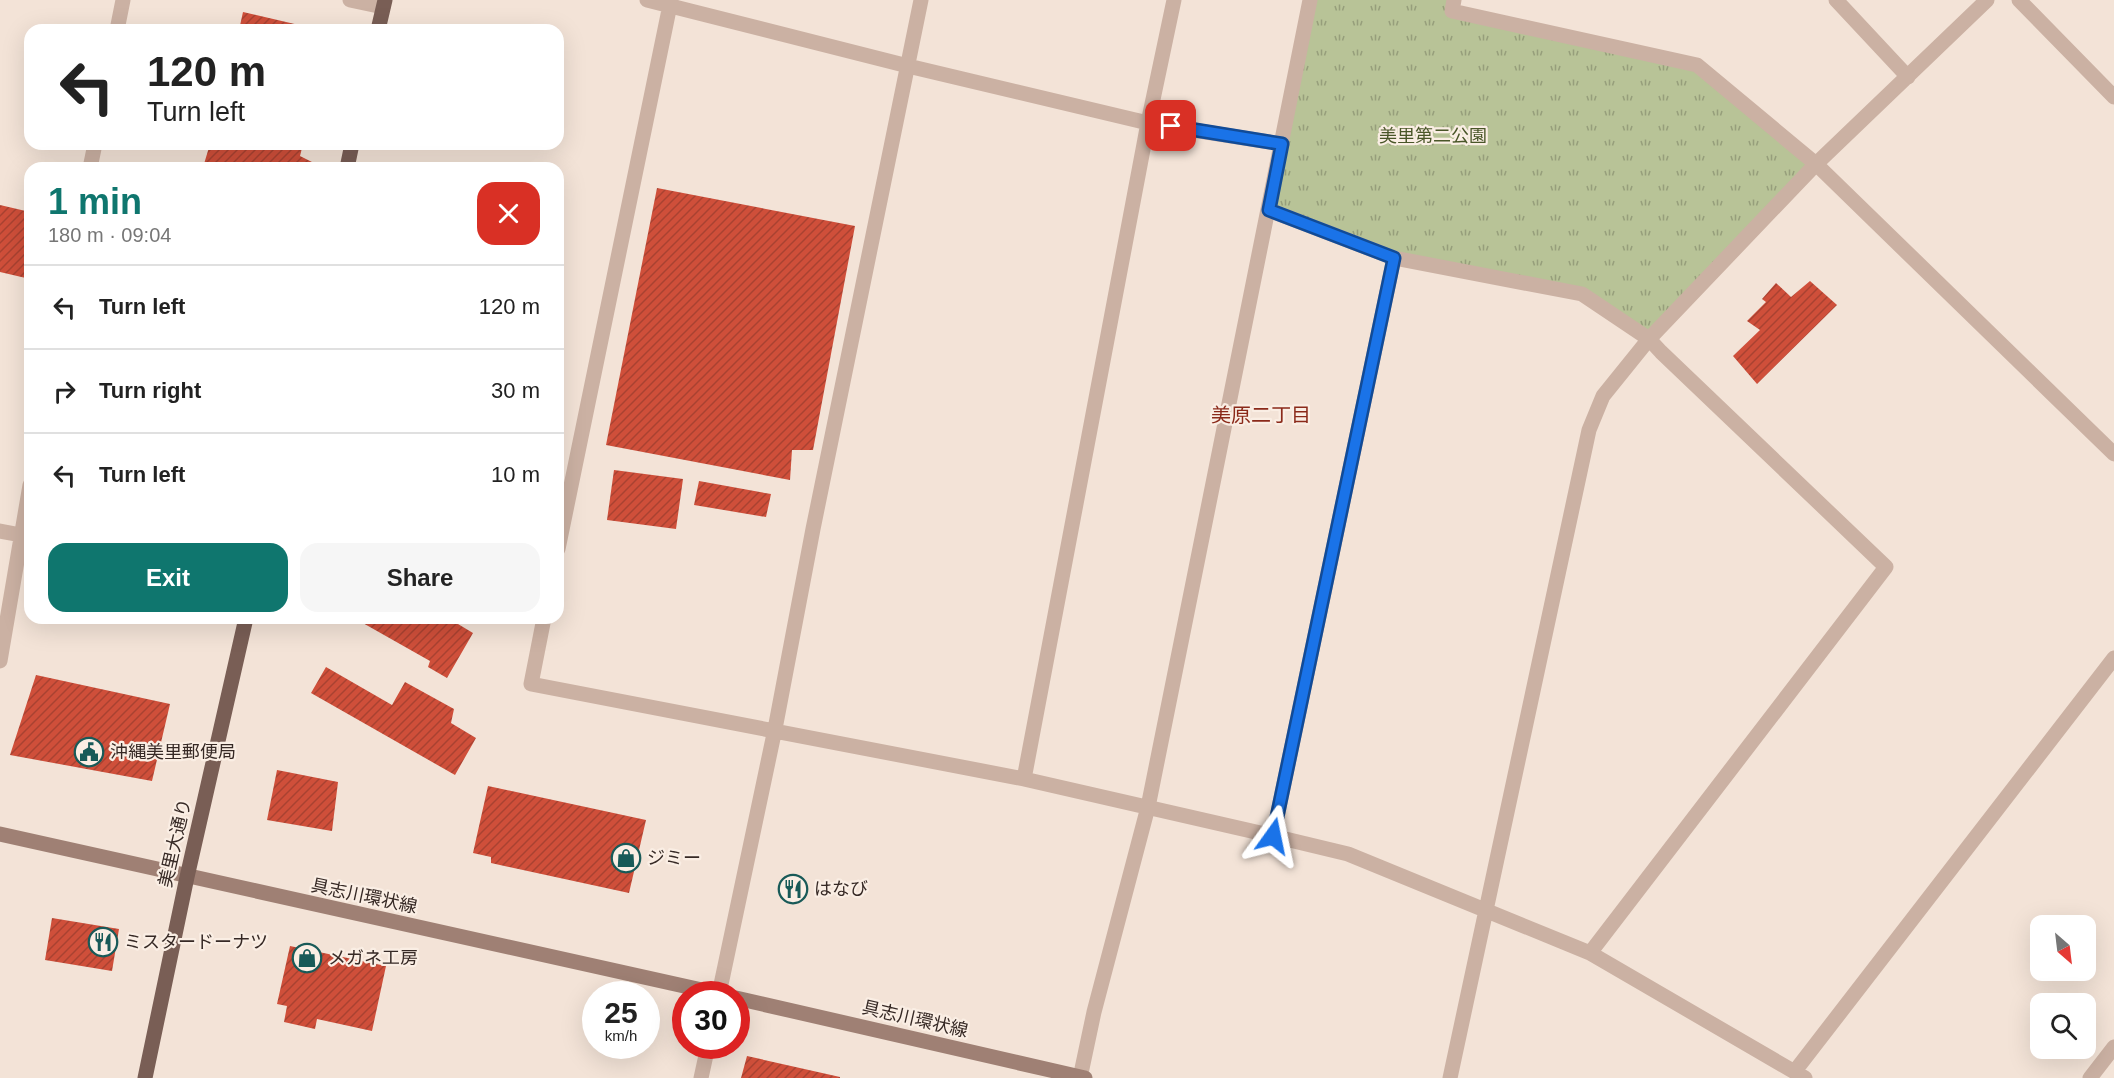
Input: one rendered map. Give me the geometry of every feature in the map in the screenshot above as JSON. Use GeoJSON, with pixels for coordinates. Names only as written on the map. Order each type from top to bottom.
{"type":"FeatureCollection","features":[{"type":"Feature","properties":{"kind":"main road"},"geometry":{"type":"LineString","coordinates":[[379,24],[384,4]]}},
{"type":"Feature","properties":{"kind":"main road","name":"美里大通り"},"geometry":{"type":"LineString","coordinates":[[145,1078],[187,877],[245,624]]}},
{"type":"Feature","properties":{"kind":"main road","name":"具志川環状線"},"geometry":{"type":"LineString","coordinates":[[0,834],[672,984]]}},
{"type":"Feature","properties":{"kind":"main road","name":"具志川環状線"},"geometry":{"type":"LineString","coordinates":[[750,1001],[1082,1078]]}},
{"type":"Feature","properties":{"kind":"street"},"geometry":{"type":"LineString","coordinates":[[118,24],[123,0]]}},
{"type":"Feature","properties":{"kind":"street"},"geometry":{"type":"LineString","coordinates":[[350,0],[384,4]]}},
{"type":"Feature","properties":{"kind":"street"},"geometry":{"type":"LineString","coordinates":[[647,0],[671,2],[908,66],[1148,123],[1282,144]]}},
{"type":"Feature","properties":{"kind":"street"},"geometry":{"type":"LineString","coordinates":[[722,981],[775,729],[813,529],[921,0]]}},
{"type":"Feature","properties":{"kind":"street"},"geometry":{"type":"LineString","coordinates":[[1024,778],[1148,123],[1174,0]]}},
{"type":"Feature","properties":{"kind":"street"},"geometry":{"type":"LineString","coordinates":[[1082,1078],[1094,1012],[1148,807],[1310,0]]}},
{"type":"Feature","properties":{"kind":"street"},"geometry":{"type":"LineString","coordinates":[[1454,0],[1452,11],[1697,65],[1816,164],[2114,454]]}},
{"type":"Feature","properties":{"kind":"street"},"geometry":{"type":"LineString","coordinates":[[1836,0],[1908,77]]}},
{"type":"Feature","properties":{"kind":"street"},"geometry":{"type":"LineString","coordinates":[[1450,1078],[1589,430],[1603,396],[1649,339],[1816,164],[1987,0]]}},
{"type":"Feature","properties":{"kind":"street"},"geometry":{"type":"LineString","coordinates":[[2019,0],[2114,98]]}},
{"type":"Feature","properties":{"kind":"street"},"geometry":{"type":"LineString","coordinates":[[564,520],[671,2]]}},
{"type":"Feature","properties":{"kind":"street"},"geometry":{"type":"LineString","coordinates":[[1269,210],[1394,258],[1582,294],[1649,339],[1886,567],[1590,953]]}},
{"type":"Feature","properties":{"kind":"street"},"geometry":{"type":"LineString","coordinates":[[1273,836],[1394,258]]}},
{"type":"Feature","properties":{"kind":"street"},"geometry":{"type":"LineString","coordinates":[[0,661],[24,518]]}},
{"type":"Feature","properties":{"kind":"street"},"geometry":{"type":"LineString","coordinates":[[0,531],[21,535]]}},
{"type":"Feature","properties":{"kind":"street"},"geometry":{"type":"LineString","coordinates":[[543,624],[531,684],[1024,778],[1347,854],[1590,953],[1800,1075],[2114,658]]}},
{"type":"Feature","properties":{"kind":"street"},"geometry":{"type":"LineString","coordinates":[[2090,1078],[2114,1047]]}},
{"type":"Feature","properties":{"kind":"street"},"geometry":{"type":"LineString","coordinates":[[701,1078],[705,1059]]}},
{"type":"Feature","properties":{"kind":"green space","name":"美里第二公園"},"geometry":{"type":"Polygon","coordinates":[[[1310,0],[1454,0],[1452,11],[1697,65],[1816,164],[1649,339],[1582,294],[1394,258],[1269,210],[1310,0]]]}},
{"type":"Feature","properties":{"kind":"building"},"geometry":{"type":"Polygon","coordinates":[[[243,12],[295,24],[240,24],[243,12]]]}},
{"type":"Feature","properties":{"kind":"building"},"geometry":{"type":"Polygon","coordinates":[[[208,150],[302,150],[300,156],[312,162],[205,162],[208,150]]]}},
{"type":"Feature","properties":{"kind":"building"},"geometry":{"type":"Polygon","coordinates":[[[657,188],[855,226],[813,450],[792,450],[790,480],[606,445],[657,188]]]}},
{"type":"Feature","properties":{"kind":"building"},"geometry":{"type":"Polygon","coordinates":[[[0,205],[24,211],[24,278],[0,272],[0,205]]]}},
{"type":"Feature","properties":{"kind":"building"},"geometry":{"type":"Polygon","coordinates":[[[1810,281],[1837,305],[1757,384],[1733,356],[1760,330],[1747,321],[1766,302],[1762,299],[1776,283],[1791,297],[1810,281]]]}},
{"type":"Feature","properties":{"kind":"building"},"geometry":{"type":"Polygon","coordinates":[[[614,470],[683,479],[676,529],[607,520],[614,470]]]}},
{"type":"Feature","properties":{"kind":"building"},"geometry":{"type":"Polygon","coordinates":[[[699,481],[771,494],[766,517],[694,505],[699,481]]]}},
{"type":"Feature","properties":{"kind":"building"},"geometry":{"type":"Polygon","coordinates":[[[365,624],[458,624],[473,633],[447,678],[428,667],[430,661],[365,624]]]}},
{"type":"Feature","properties":{"kind":"building"},"geometry":{"type":"Polygon","coordinates":[[[326,667],[392,705],[405,682],[454,709],[451,723],[476,738],[455,775],[311,693],[326,667]]]}},
{"type":"Feature","properties":{"kind":"building"},"geometry":{"type":"Polygon","coordinates":[[[36,675],[170,704],[152,781],[10,755],[36,675]]]}},
{"type":"Feature","properties":{"kind":"building"},"geometry":{"type":"Polygon","coordinates":[[[277,770],[338,782],[332,831],[267,820],[277,770]]]}},
{"type":"Feature","properties":{"kind":"building"},"geometry":{"type":"Polygon","coordinates":[[[488,786],[646,820],[629,893],[491,863],[491,857],[473,853],[488,786]]]}},
{"type":"Feature","properties":{"kind":"building"},"geometry":{"type":"Polygon","coordinates":[[[52,918],[119,929],[112,971],[45,960],[52,918]]]}},
{"type":"Feature","properties":{"kind":"building"},"geometry":{"type":"Polygon","coordinates":[[[290,946],[386,966],[372,1031],[317,1019],[315,1029],[284,1022],[287,1006],[277,1004],[290,946]]]}},
{"type":"Feature","properties":{"kind":"building"},"geometry":{"type":"Polygon","coordinates":[[[750,1057],[840,1077],[840,1078],[741,1078],[746,1059],[750,1059],[750,1057]]]}},
{"type":"Feature","properties":{"kind":"place","name":"沖縄美里郵便局"},"geometry":{"type":"Point","coordinates":[89,752]}},
{"type":"Feature","properties":{"kind":"place","name":"ジミー"},"geometry":{"type":"Point","coordinates":[626,858]}},
{"type":"Feature","properties":{"kind":"place","name":"はなび"},"geometry":{"type":"Point","coordinates":[793,889]}},
{"type":"Feature","properties":{"kind":"place","name":"ミスタードーナツ"},"geometry":{"type":"Point","coordinates":[103,942]}},
{"type":"Feature","properties":{"kind":"place","name":"メガネ工房"},"geometry":{"type":"Point","coordinates":[307,958]}},
{"type":"Feature","properties":{"kind":"district","name":"美原二丁目"},"geometry":{"type":"Point","coordinates":[1261,415]}},
{"type":"Feature","properties":{"kind":"route"},"geometry":{"type":"LineString","coordinates":[[1171,126],[1282,144],[1269,210],[1394,258],[1273,836]]}}]}
